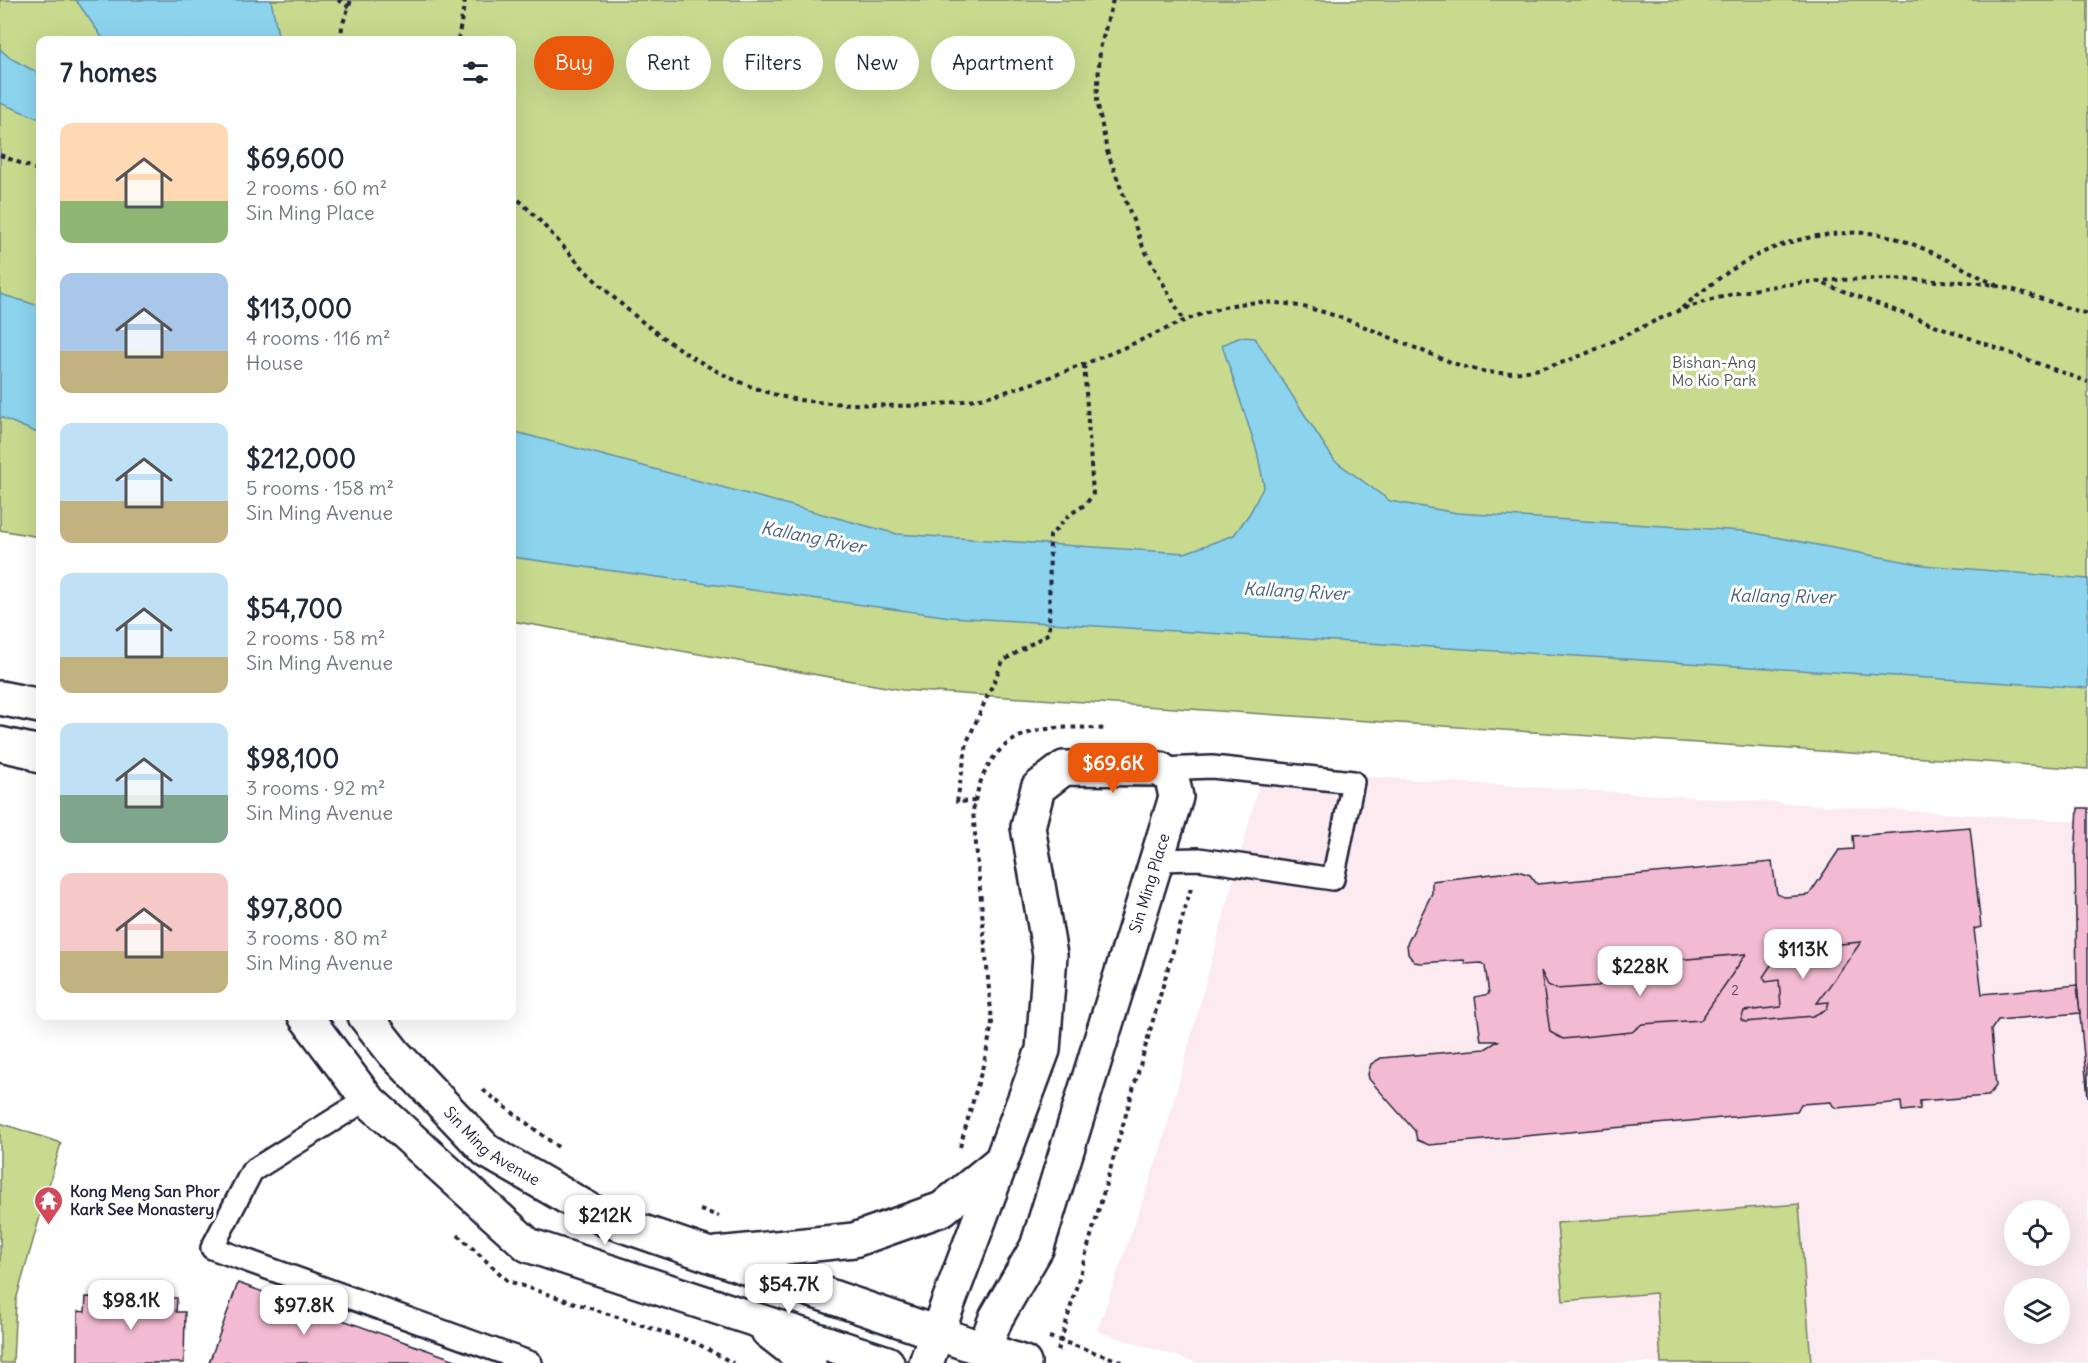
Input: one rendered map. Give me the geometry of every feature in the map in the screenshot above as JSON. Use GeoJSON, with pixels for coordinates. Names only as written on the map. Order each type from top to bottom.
{"type":"FeatureCollection","features":[{"type":"Feature","properties":{"kind":"main road"},"geometry":{"type":"LineString","coordinates":[[0,698],[36,705]]}},
{"type":"Feature","properties":{"kind":"main road"},"geometry":{"type":"LineString","coordinates":[[0,744],[36,754]]}},
{"type":"Feature","properties":{"kind":"main road"},"geometry":{"type":"LineString","coordinates":[[926,1363],[1043,1050],[1050,955],[1028,827],[1038,788],[1064,768],[1160,769]]}},
{"type":"Feature","properties":{"kind":"main road","name":"Sin Ming Place"},"geometry":{"type":"LineString","coordinates":[[982,1356],[996,1318],[1037,1247],[1176,796],[1172,778],[1160,769]]}},
{"type":"Feature","properties":{"kind":"main road"},"geometry":{"type":"LineString","coordinates":[[308,1020],[367,1099],[528,1245],[887,1363]]}},
{"type":"Feature","properties":{"kind":"main road","name":"Sin Ming Avenue"},"geometry":{"type":"LineString","coordinates":[[368,1020],[394,1053],[487,1151],[605,1219],[937,1333],[982,1356],[1024,1363]]}},
{"type":"Feature","properties":{"kind":"main road"},"geometry":{"type":"LineString","coordinates":[[706,1255],[854,1240],[942,1209],[1001,1161]]}},
{"type":"Feature","properties":{"kind":"main road"},"geometry":{"type":"LineString","coordinates":[[736,1312],[780,1339],[809,1363]]}},
{"type":"Feature","properties":{"kind":"lane"},"geometry":{"type":"LineString","coordinates":[[1156,860],[1199,859],[1333,879],[1353,782],[1212,767],[1160,769]]}},
{"type":"Feature","properties":{"kind":"lane"},"geometry":{"type":"LineString","coordinates":[[367,1099],[252,1171],[212,1248],[531,1363]]}},
{"type":"Feature","properties":{"kind":"path"},"geometry":{"type":"LineString","coordinates":[[338,0],[349,7]]}},
{"type":"Feature","properties":{"kind":"path"},"geometry":{"type":"LineString","coordinates":[[341,36],[342,26],[351,0]]}},
{"type":"Feature","properties":{"kind":"path"},"geometry":{"type":"LineString","coordinates":[[459,36],[465,0]]}},
{"type":"Feature","properties":{"kind":"path"},"geometry":{"type":"LineString","coordinates":[[1113,0],[1100,49],[1097,100],[1107,151],[1143,247],[1184,321]]}},
{"type":"Feature","properties":{"kind":"path"},"geometry":{"type":"LineString","coordinates":[[0,155],[36,169]]}},
{"type":"Feature","properties":{"kind":"path"},"geometry":{"type":"LineString","coordinates":[[516,198],[596,281],[675,347],[722,374],[775,395],[836,403],[899,406],[959,402],[1015,389],[1184,321],[1230,306],[1265,302],[1291,304],[1344,318],[1461,366],[1501,373],[1546,368],[1588,354],[1679,311],[1771,286],[1814,280],[1859,278],[1999,286]]}},
{"type":"Feature","properties":{"kind":"path"},"geometry":{"type":"LineString","coordinates":[[1679,311],[1722,274],[1753,256],[1786,242],[1841,233],[1875,234],[1919,246],[1999,286],[2088,314]]}},
{"type":"Feature","properties":{"kind":"path"},"geometry":{"type":"LineString","coordinates":[[1814,280],[2088,382]]}},
{"type":"Feature","properties":{"kind":"path"},"geometry":{"type":"LineString","coordinates":[[975,801],[957,802],[967,742],[1003,661],[1049,633],[1050,536],[1069,515],[1086,504],[1093,494],[1084,363]]}},
{"type":"Feature","properties":{"kind":"path"},"geometry":{"type":"LineString","coordinates":[[475,1084],[560,1148]]}},
{"type":"Feature","properties":{"kind":"path"},"geometry":{"type":"LineString","coordinates":[[699,1210],[722,1217]]}},
{"type":"Feature","properties":{"kind":"path"},"geometry":{"type":"LineString","coordinates":[[508,1281],[696,1343],[733,1363]]}},
{"type":"Feature","properties":{"kind":"shaded area"},"geometry":{"type":"Polygon","coordinates":[[[1263,770],[2088,822],[2088,1363],[1198,1363],[1097,1331],[1160,1151],[1263,770]]]}},
{"type":"Feature","properties":{"kind":"green space","name":"Bishan-Ang Mo Kio Park"},"geometry":{"type":"Polygon","coordinates":[[[0,0],[2088,0],[2088,769],[903,690],[516,622],[516,36],[36,36],[36,536],[0,530],[0,0]]]}},
{"type":"Feature","properties":{"kind":"green space"},"geometry":{"type":"Polygon","coordinates":[[[0,1123],[61,1143],[16,1300],[13,1363],[0,1363],[0,1123]]]}},
{"type":"Feature","properties":{"kind":"green space"},"geometry":{"type":"Polygon","coordinates":[[[1799,1204],[1811,1363],[1661,1363],[1656,1293],[1563,1301],[1557,1223],[1799,1204]]]}},
{"type":"Feature","properties":{"kind":"water"},"geometry":{"type":"Polygon","coordinates":[[[76,0],[271,0],[278,36],[101,36],[76,0]]]}},
{"type":"Feature","properties":{"kind":"water"},"geometry":{"type":"Polygon","coordinates":[[[0,49],[10,58],[36,72],[36,117],[0,103],[0,49]]]}},
{"type":"Feature","properties":{"kind":"water"},"geometry":{"type":"Polygon","coordinates":[[[0,294],[36,305],[36,432],[0,417],[0,294]]]}},
{"type":"Feature","properties":{"kind":"water","name":"Kallang River"},"geometry":{"type":"Polygon","coordinates":[[[1241,337],[1255,338],[1334,460],[1390,501],[1457,513],[1743,531],[1923,565],[2088,579],[2088,688],[951,617],[516,558],[516,432],[897,534],[1185,553],[1234,535],[1250,513],[1264,486],[1257,451],[1222,345],[1241,337]]]}},
{"type":"Feature","properties":{"kind":"building"},"geometry":{"type":"Polygon","coordinates":[[[2078,808],[2088,808],[2088,1097],[2077,985],[2075,856],[2078,808]]]}},
{"type":"Feature","properties":{"kind":"building"},"geometry":{"type":"Polygon","coordinates":[[[1970,827],[1981,927],[1974,929],[1982,994],[2077,985],[2080,1013],[1998,1020],[1991,1030],[1996,1086],[1988,1096],[1920,1101],[1920,1109],[1902,1111],[1901,1102],[1837,1108],[1831,1102],[1801,1104],[1797,1111],[1429,1145],[1417,1140],[1415,1131],[1369,1079],[1371,1064],[1381,1058],[1485,1049],[1498,1041],[1481,1041],[1475,997],[1489,994],[1485,966],[1481,963],[1465,964],[1464,960],[1420,963],[1414,962],[1408,954],[1407,944],[1432,893],[1432,881],[1518,871],[1530,875],[1537,884],[1772,862],[1777,894],[1784,897],[1809,895],[1839,850],[1854,849],[1853,836],[1970,827]]]}},
{"type":"Feature","properties":{"kind":"building"},"geometry":{"type":"Polygon","coordinates":[[[1861,942],[1817,1003],[1829,1002],[1827,1009],[1813,1016],[1745,1022],[1741,1020],[1744,1011],[1781,1007],[1779,980],[1766,982],[1763,977],[1781,950],[1861,942]]]}},
{"type":"Feature","properties":{"kind":"building"},"geometry":{"type":"Polygon","coordinates":[[[1746,954],[1701,1020],[1642,1024],[1632,1032],[1563,1039],[1550,1032],[1541,971],[1548,985],[1556,989],[1598,986],[1629,964],[1746,954]]]}},
{"type":"Feature","properties":{"kind":"building"},"geometry":{"type":"Polygon","coordinates":[[[238,1283],[464,1363],[209,1363],[238,1283]]]}},
{"type":"Feature","properties":{"kind":"building"},"geometry":{"type":"Polygon","coordinates":[[[86,1297],[177,1298],[176,1312],[185,1312],[184,1363],[78,1363],[78,1311],[85,1312],[86,1297]]]}},
{"type":"Feature","properties":{"kind":"place","name":"Kong Meng San Phor Kark See Monastery"},"geometry":{"type":"Point","coordinates":[49,1226]}}]}
